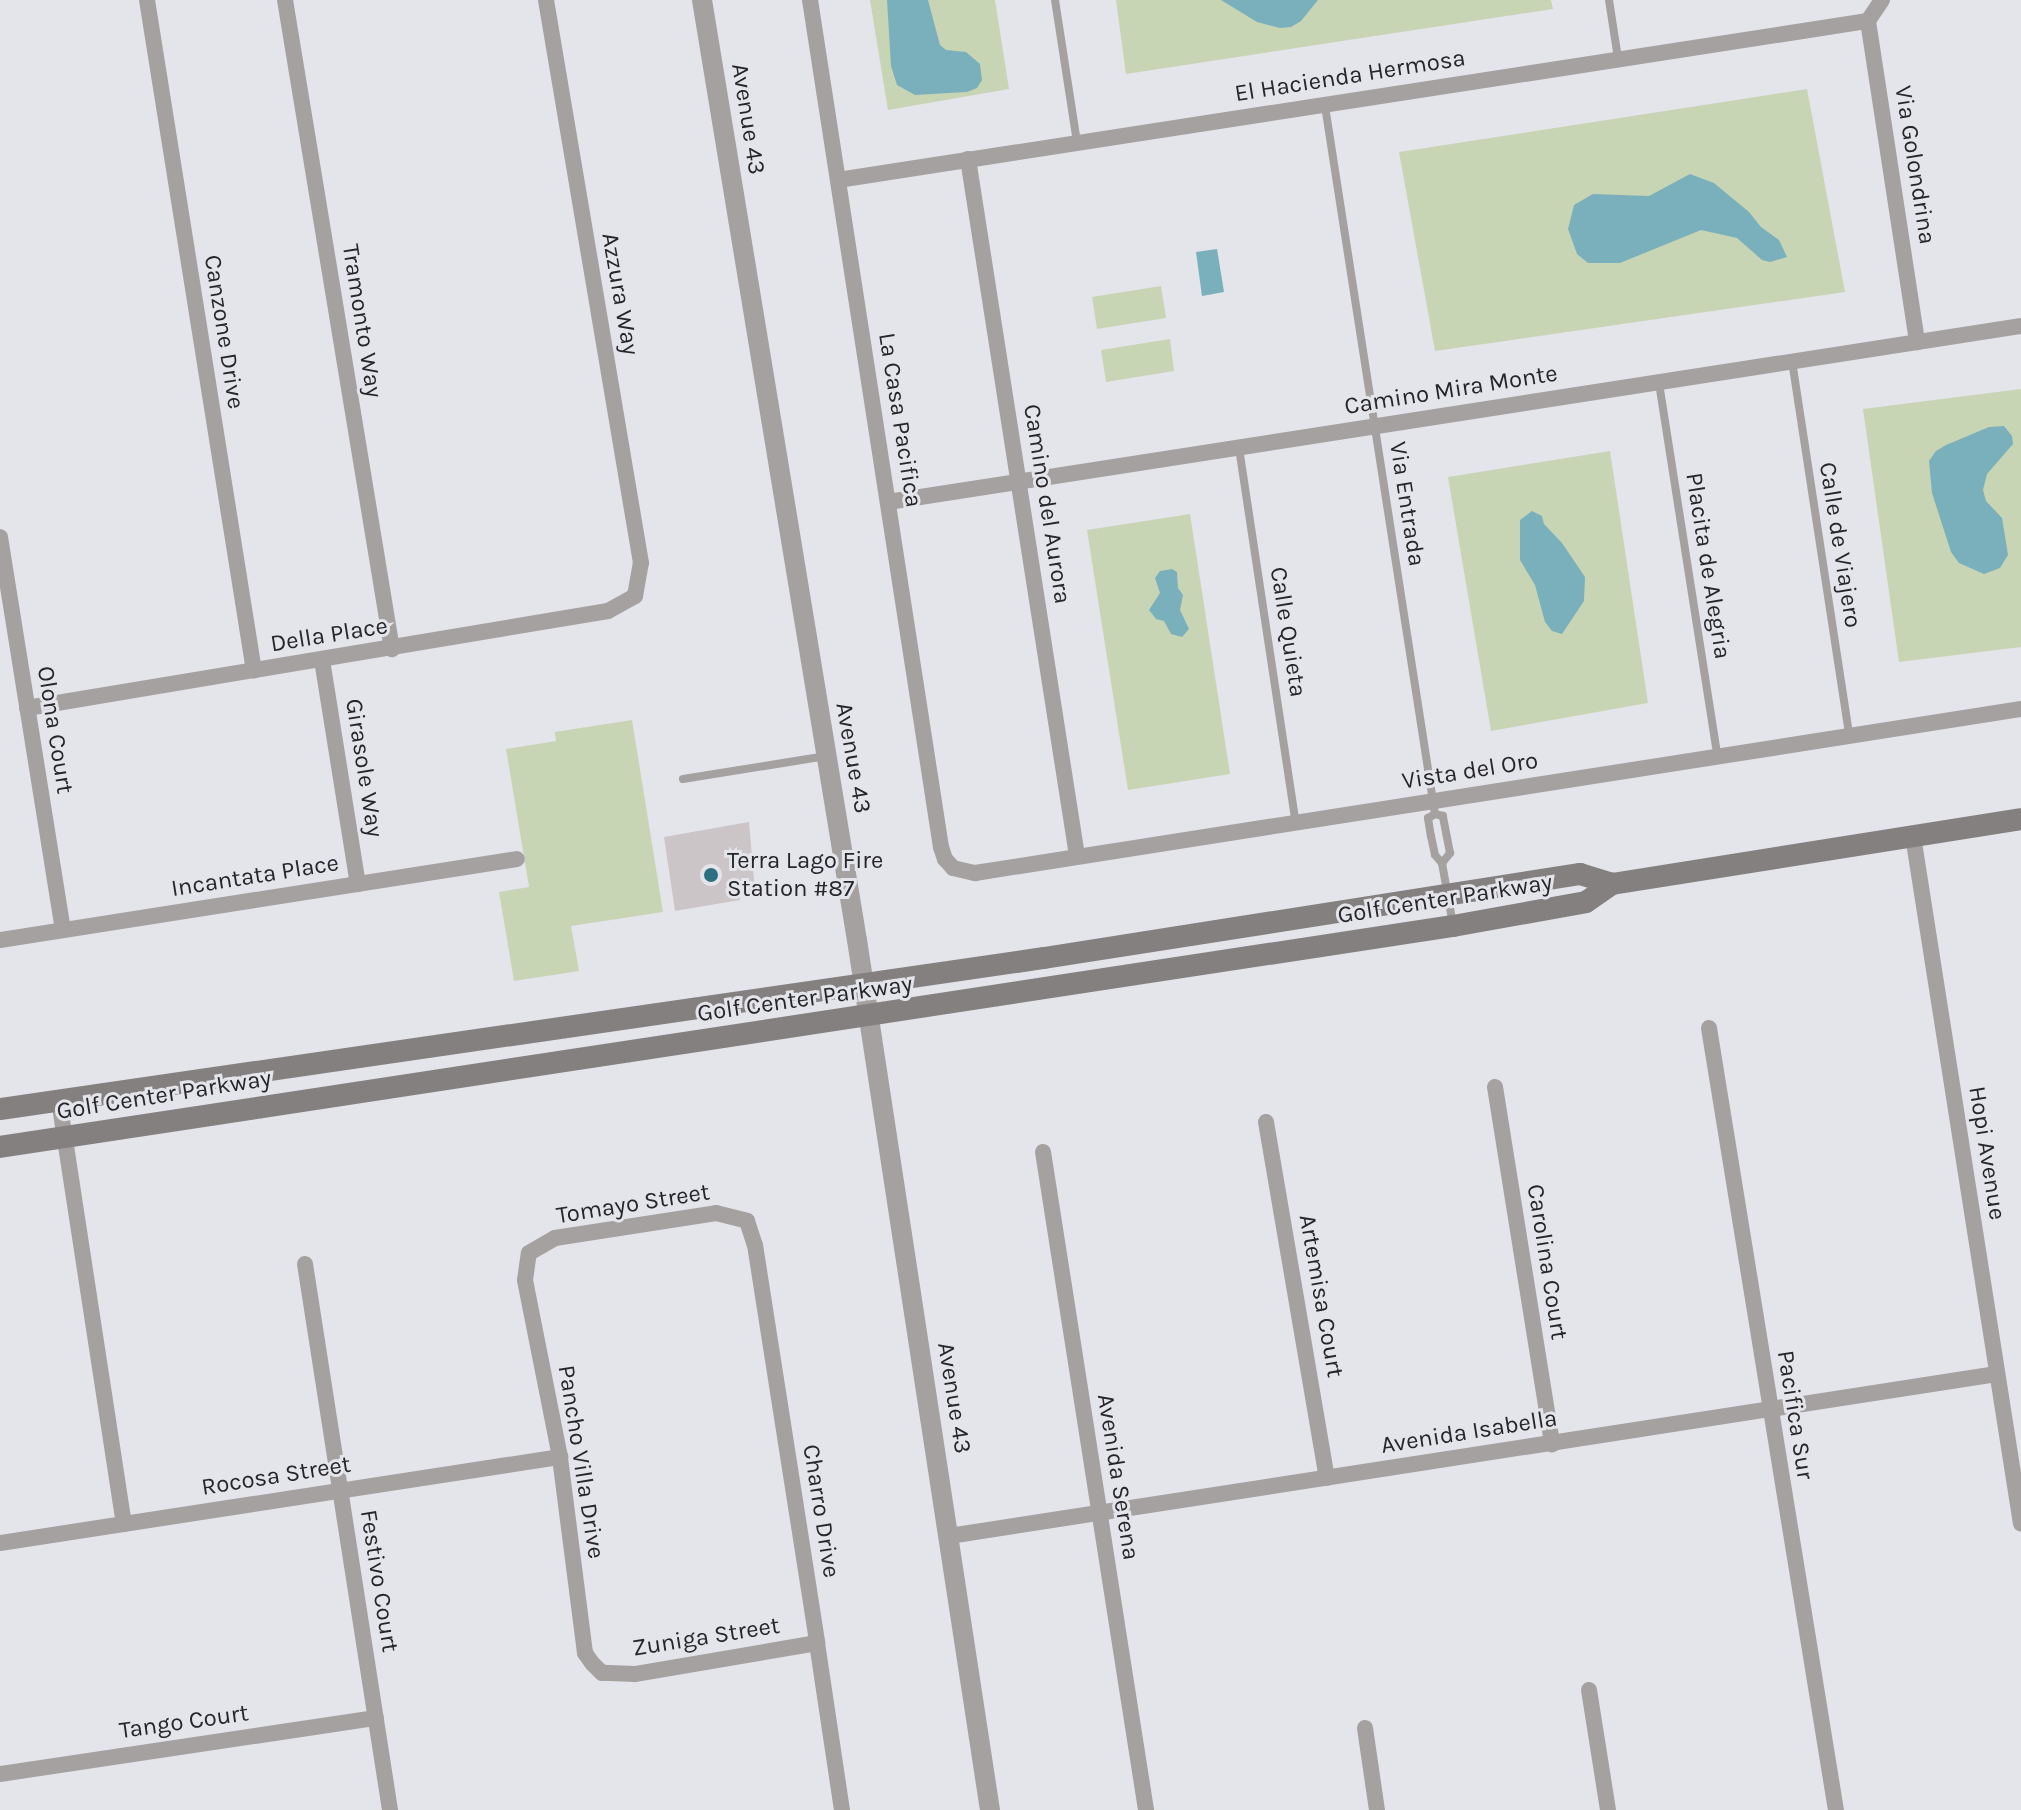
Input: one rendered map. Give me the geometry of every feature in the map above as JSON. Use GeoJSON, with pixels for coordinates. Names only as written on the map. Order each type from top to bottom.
{"type":"FeatureCollection","features":[{"type":"Feature","properties":{"kind":"main road","name":"Golf Center Parkway"},"geometry":{"type":"LineString","coordinates":[[0,1147],[1453,926],[1586,902],[1612,884],[2021,819]]}},
{"type":"Feature","properties":{"kind":"main road","name":"Golf Center Parkway"},"geometry":{"type":"LineString","coordinates":[[0,1109],[864,983],[1580,874],[1612,884]]}},
{"type":"Feature","properties":{"kind":"street","name":"Canzone Drive"},"geometry":{"type":"LineString","coordinates":[[147,0],[254,671]]}},
{"type":"Feature","properties":{"kind":"street","name":"Tramonto Way"},"geometry":{"type":"LineString","coordinates":[[285,0],[392,649]]}},
{"type":"Feature","properties":{"kind":"street","name":"Azzura Way"},"geometry":{"type":"LineString","coordinates":[[546,0],[641,563],[635,596]]}},
{"type":"Feature","properties":{"kind":"street","name":"Avenue 43"},"geometry":{"type":"LineString","coordinates":[[702,0],[864,983],[990,1810]]}},
{"type":"Feature","properties":{"kind":"street","name":"La Casa Pacifica"},"geometry":{"type":"LineString","coordinates":[[810,0],[941,847]]}},
{"type":"Feature","properties":{"kind":"street"},"geometry":{"type":"LineString","coordinates":[[1868,21],[1882,0]]}},
{"type":"Feature","properties":{"kind":"street","name":"El Hacienda Hermosa"},"geometry":{"type":"LineString","coordinates":[[838,180],[1868,21]]}},
{"type":"Feature","properties":{"kind":"street","name":"Via Golondrina"},"geometry":{"type":"LineString","coordinates":[[1868,21],[1917,342]]}},
{"type":"Feature","properties":{"kind":"street","name":"Camino del Aurora"},"geometry":{"type":"LineString","coordinates":[[968,159],[1077,856]]}},
{"type":"Feature","properties":{"kind":"street","name":"Camino Mira Monte"},"geometry":{"type":"LineString","coordinates":[[888,502],[2021,326]]}},
{"type":"Feature","properties":{"kind":"street","name":"Olona Court"},"geometry":{"type":"LineString","coordinates":[[0,537],[63,930]]}},
{"type":"Feature","properties":{"kind":"street","name":"Della Place"},"geometry":{"type":"LineString","coordinates":[[27,708],[608,611],[635,596]]}},
{"type":"Feature","properties":{"kind":"street","name":"Girasole Way"},"geometry":{"type":"LineString","coordinates":[[322,660],[358,884]]}},
{"type":"Feature","properties":{"kind":"street","name":"Vista del Oro"},"geometry":{"type":"LineString","coordinates":[[941,847],[945,859],[953,868],[975,873],[1296,823],[1433,808],[1717,755],[2021,709]]}},
{"type":"Feature","properties":{"kind":"street","name":"Hopi Avenue"},"geometry":{"type":"LineString","coordinates":[[1913,836],[2021,1524]]}},
{"type":"Feature","properties":{"kind":"street","name":"Incantata Place"},"geometry":{"type":"LineString","coordinates":[[0,940],[517,859]]}},
{"type":"Feature","properties":{"kind":"street","name":"Pacifica Sur"},"geometry":{"type":"LineString","coordinates":[[1709,1028],[1836,1810]]}},
{"type":"Feature","properties":{"kind":"street","name":"Carolina Court"},"geometry":{"type":"LineString","coordinates":[[1495,1087],[1552,1444]]}},
{"type":"Feature","properties":{"kind":"street"},"geometry":{"type":"LineString","coordinates":[[59,1100],[124,1524]]}},
{"type":"Feature","properties":{"kind":"street","name":"Artemisa Court"},"geometry":{"type":"LineString","coordinates":[[1266,1122],[1327,1478]]}},
{"type":"Feature","properties":{"kind":"street","name":"Avenida Serena"},"geometry":{"type":"LineString","coordinates":[[1043,1152],[1146,1810]]}},
{"type":"Feature","properties":{"kind":"street","name":"Tomayo Street"},"geometry":{"type":"LineString","coordinates":[[529,1253],[555,1238],[716,1213],[747,1221]]}},
{"type":"Feature","properties":{"kind":"street","name":"Charro Drive"},"geometry":{"type":"LineString","coordinates":[[747,1221],[755,1245],[842,1810]]}},
{"type":"Feature","properties":{"kind":"street","name":"Pancho Villa Drive"},"geometry":{"type":"LineString","coordinates":[[529,1253],[525,1280],[560,1457],[585,1653],[602,1673]]}},
{"type":"Feature","properties":{"kind":"street","name":"Festivo Court"},"geometry":{"type":"LineString","coordinates":[[305,1264],[390,1810]]}},
{"type":"Feature","properties":{"kind":"street","name":"Avenida Isabella"},"geometry":{"type":"LineString","coordinates":[[949,1536],[1997,1374]]}},
{"type":"Feature","properties":{"kind":"street","name":"Rocosa Street"},"geometry":{"type":"LineString","coordinates":[[0,1543],[560,1457]]}},
{"type":"Feature","properties":{"kind":"street","name":"Zuniga Street"},"geometry":{"type":"LineString","coordinates":[[602,1673],[635,1674],[817,1643]]}},
{"type":"Feature","properties":{"kind":"street"},"geometry":{"type":"LineString","coordinates":[[1589,1690],[1608,1810]]}},
{"type":"Feature","properties":{"kind":"street","name":"Tango Court"},"geometry":{"type":"LineString","coordinates":[[0,1774],[376,1718]]}},
{"type":"Feature","properties":{"kind":"street"},"geometry":{"type":"LineString","coordinates":[[1365,1728],[1377,1810]]}},
{"type":"Feature","properties":{"kind":"lane"},"geometry":{"type":"LineString","coordinates":[[1055,0],[1077,142]]}},
{"type":"Feature","properties":{"kind":"lane"},"geometry":{"type":"LineString","coordinates":[[1609,0],[1618,58]]}},
{"type":"Feature","properties":{"kind":"lane","name":"Via Entrada"},"geometry":{"type":"LineString","coordinates":[[1325,106],[1433,808],[1428,818],[1435,855],[1442,863],[1453,926]]}},
{"type":"Feature","properties":{"kind":"lane","name":"Calle de Viajero"},"geometry":{"type":"LineString","coordinates":[[1792,361],[1849,735]]}},
{"type":"Feature","properties":{"kind":"lane","name":"Placita de Alegria"},"geometry":{"type":"LineString","coordinates":[[1659,383],[1717,755]]}},
{"type":"Feature","properties":{"kind":"lane","name":"Calle Quieta"},"geometry":{"type":"LineString","coordinates":[[1239,447],[1296,823]]}},
{"type":"Feature","properties":{"kind":"lane"},"geometry":{"type":"LineString","coordinates":[[683,779],[826,756]]}},
{"type":"Feature","properties":{"kind":"lane","name":"Via Entrada"},"geometry":{"type":"LineString","coordinates":[[1433,808],[1443,816],[1450,853],[1442,863]]}},
{"type":"Feature","properties":{"kind":"green space"},"geometry":{"type":"Polygon","coordinates":[[[870,0],[995,0],[1009,89],[888,110],[870,0]]]}},
{"type":"Feature","properties":{"kind":"green space"},"geometry":{"type":"Polygon","coordinates":[[[1116,0],[1551,0],[1553,9],[1126,74],[1116,0]]]}},
{"type":"Feature","properties":{"kind":"green space"},"geometry":{"type":"Polygon","coordinates":[[[1807,89],[1845,292],[1435,351],[1399,152],[1807,89]]]}},
{"type":"Feature","properties":{"kind":"green space"},"geometry":{"type":"Polygon","coordinates":[[[1161,286],[1166,318],[1097,329],[1092,297],[1161,286]]]}},
{"type":"Feature","properties":{"kind":"green space"},"geometry":{"type":"Polygon","coordinates":[[[1170,339],[1174,371],[1106,382],[1101,350],[1170,339]]]}},
{"type":"Feature","properties":{"kind":"green space"},"geometry":{"type":"Polygon","coordinates":[[[2021,389],[2021,647],[1899,662],[1863,409],[2021,389]]]}},
{"type":"Feature","properties":{"kind":"green space"},"geometry":{"type":"Polygon","coordinates":[[[1610,451],[1648,703],[1491,731],[1448,477],[1610,451]]]}},
{"type":"Feature","properties":{"kind":"green space"},"geometry":{"type":"Polygon","coordinates":[[[1190,514],[1230,774],[1128,790],[1087,530],[1190,514]]]}},
{"type":"Feature","properties":{"kind":"green space"},"geometry":{"type":"Polygon","coordinates":[[[632,720],[663,912],[571,926],[579,971],[514,981],[499,892],[529,887],[506,749],[556,741],[555,732],[632,720]]]}},
{"type":"Feature","properties":{"kind":"water"},"geometry":{"type":"Polygon","coordinates":[[[887,0],[928,0],[940,45],[946,50],[966,52],[980,64],[982,80],[977,88],[967,92],[915,95],[897,85],[891,66],[887,0]]]}},
{"type":"Feature","properties":{"kind":"water"},"geometry":{"type":"Polygon","coordinates":[[[1221,0],[1318,0],[1301,21],[1291,27],[1280,28],[1257,22],[1221,0]]]}},
{"type":"Feature","properties":{"kind":"water"},"geometry":{"type":"Polygon","coordinates":[[[1690,174],[1714,183],[1749,212],[1761,227],[1779,240],[1787,257],[1770,262],[1762,260],[1737,238],[1701,230],[1620,263],[1588,263],[1577,254],[1568,229],[1574,205],[1593,194],[1649,196],[1690,174]]]}},
{"type":"Feature","properties":{"kind":"water"},"geometry":{"type":"Polygon","coordinates":[[[1217,249],[1224,292],[1202,296],[1196,252],[1217,249]]]}},
{"type":"Feature","properties":{"kind":"water"},"geometry":{"type":"Polygon","coordinates":[[[2004,426],[2012,436],[2013,444],[1987,474],[1983,490],[1986,501],[2002,518],[2008,555],[2000,568],[1984,574],[1959,563],[1951,552],[1932,493],[1929,461],[1936,451],[1946,445],[1989,427],[2004,426]]]}},
{"type":"Feature","properties":{"kind":"water"},"geometry":{"type":"Polygon","coordinates":[[[1532,511],[1542,516],[1544,524],[1562,543],[1585,577],[1584,601],[1562,634],[1552,631],[1545,622],[1535,585],[1520,560],[1520,520],[1532,511]]]}},
{"type":"Feature","properties":{"kind":"water"},"geometry":{"type":"Polygon","coordinates":[[[1172,569],[1177,572],[1178,588],[1183,595],[1180,610],[1189,629],[1182,637],[1171,634],[1164,621],[1156,619],[1149,610],[1160,593],[1155,578],[1160,571],[1172,569]]]}},
{"type":"Feature","properties":{"kind":"building","name":"Terra Lago Fire Station #87"},"geometry":{"type":"Polygon","coordinates":[[[749,822],[755,892],[740,892],[740,900],[675,911],[664,837],[749,822]]]}},
{"type":"Feature","properties":{"kind":"place","name":"Terra Lago Fire Station #87"},"geometry":{"type":"Point","coordinates":[711,875]}}]}
